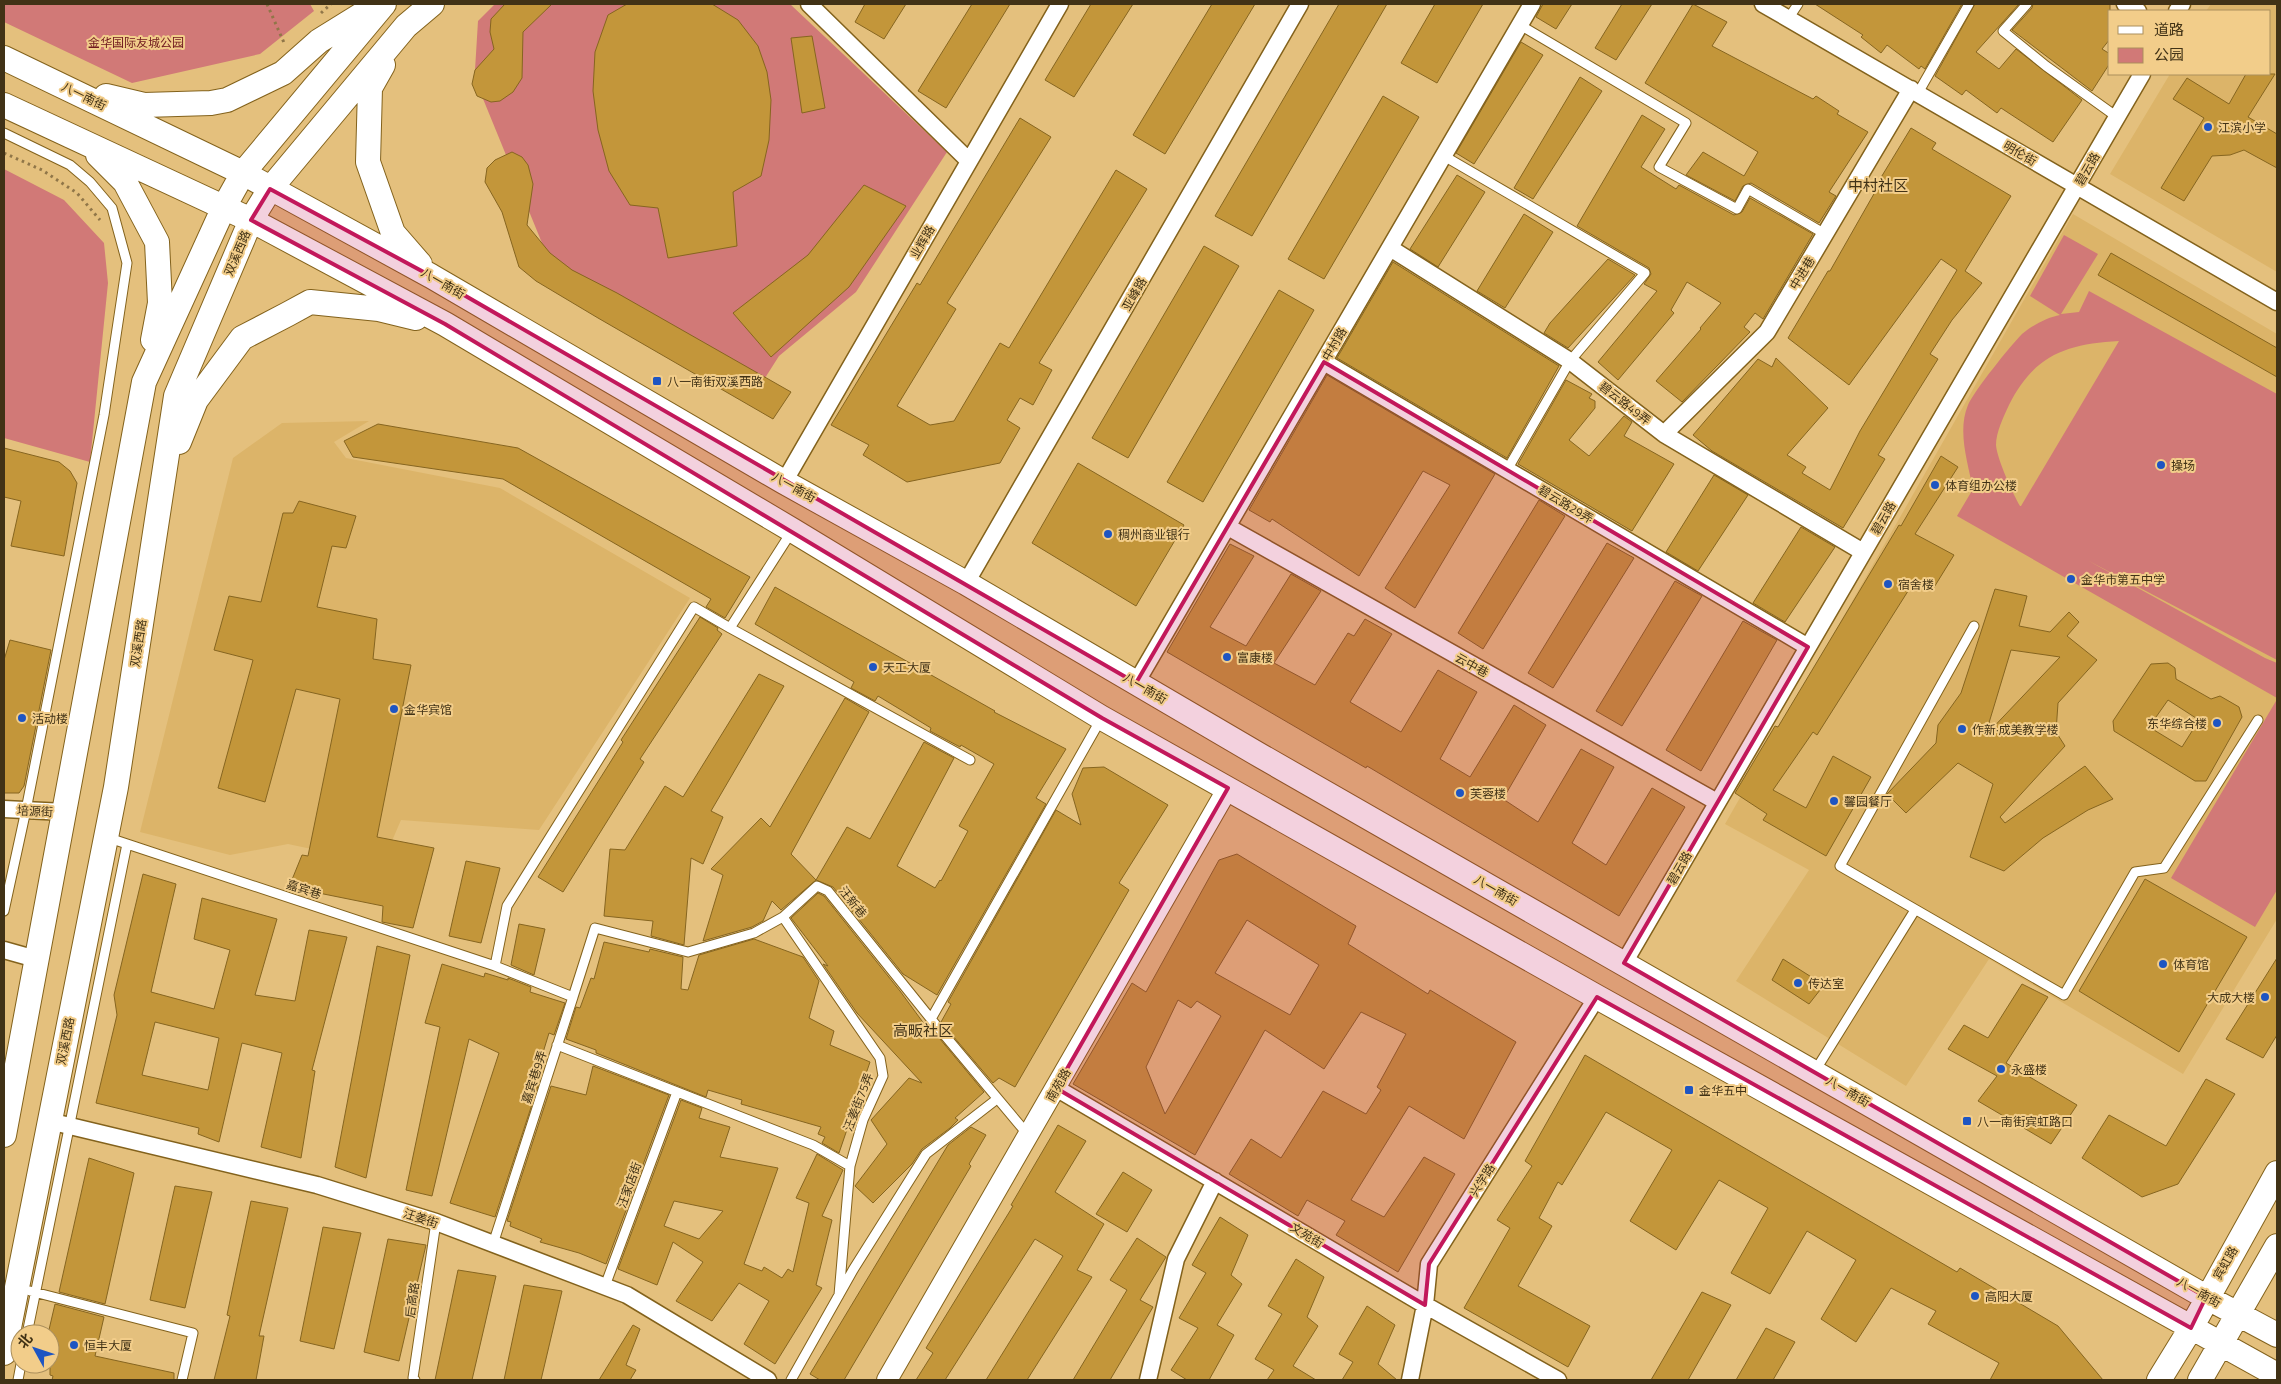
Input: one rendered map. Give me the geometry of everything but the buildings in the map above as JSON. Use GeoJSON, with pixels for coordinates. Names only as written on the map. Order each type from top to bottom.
{"type":"FeatureCollection","features":[{"type":"Feature","properties":{"kind":"main road"},"geometry":{"type":"LineString","coordinates":[[67,88],[144,105],[211,103],[227,100],[283,72],[319,41],[379,4]]}},
{"type":"Feature","properties":{"kind":"main road"},"geometry":{"type":"LineString","coordinates":[[4,1135],[144,382],[224,208],[243,173],[384,4]]}},
{"type":"Feature","properties":{"kind":"main road","name":"双溪西路"},"geometry":{"type":"LineString","coordinates":[[4,1354],[26,1289],[116,840],[117,778],[176,396],[251,220],[270,189],[406,26],[432,4]]}},
{"type":"Feature","properties":{"kind":"main road"},"geometry":{"type":"LineString","coordinates":[[406,26],[370,88],[368,162],[393,233],[431,276]]}},
{"type":"Feature","properties":{"kind":"main road","name":"八一南街"},"geometry":{"type":"LineString","coordinates":[[4,58],[243,173],[431,276],[784,482],[966,583],[1136,683],[2206,1297],[2277,1335]]}},
{"type":"Feature","properties":{"kind":"main road"},"geometry":{"type":"LineString","coordinates":[[4,104],[251,220],[445,324],[792,530],[1102,718],[1597,997],[2191,1328],[2222,1342],[2277,1375]]}},
{"type":"Feature","properties":{"kind":"main road"},"geometry":{"type":"LineString","coordinates":[[87,143],[125,182],[157,242],[160,303],[147,376]]}},
{"type":"Feature","properties":{"kind":"main road"},"geometry":{"type":"LineString","coordinates":[[163,483],[196,400],[242,338],[310,302],[379,309],[445,324]]}},
{"type":"Feature","properties":{"kind":"main road","name":"宾虹路"},"geometry":{"type":"LineString","coordinates":[[2159,1380],[2191,1328],[2206,1297],[2277,1173]]}},
{"type":"Feature","properties":{"kind":"main road"},"geometry":{"type":"LineString","coordinates":[[2200,1380],[2277,1246]]}},
{"type":"Feature","properties":{"kind":"street"},"geometry":{"type":"LineString","coordinates":[[809,4],[969,160]]}},
{"type":"Feature","properties":{"kind":"street","name":"业辉路"},"geometry":{"type":"LineString","coordinates":[[784,482],[1060,4]]}},
{"type":"Feature","properties":{"kind":"street","name":"亚峰路"},"geometry":{"type":"LineString","coordinates":[[966,583],[1300,4]]}},
{"type":"Feature","properties":{"kind":"street","name":"中村路"},"geometry":{"type":"LineString","coordinates":[[1136,683],[1532,4]]}},
{"type":"Feature","properties":{"kind":"street","name":"明伦街"},"geometry":{"type":"LineString","coordinates":[[1763,4],[2277,302]]}},
{"type":"Feature","properties":{"kind":"street"},"geometry":{"type":"LineString","coordinates":[[2125,4],[2136,10]]}},
{"type":"Feature","properties":{"kind":"street","name":"碧云路"},"geometry":{"type":"LineString","coordinates":[[1624,963],[2141,75]]}},
{"type":"Feature","properties":{"kind":"street","name":"中进巷"},"geometry":{"type":"LineString","coordinates":[[1664,434],[1767,332],[1825,234],[1915,91]]}},
{"type":"Feature","properties":{"kind":"street","name":"碧云路49弄"},"geometry":{"type":"LineString","coordinates":[[1390,248],[1570,361],[1664,434],[1863,552]]}},
{"type":"Feature","properties":{"kind":"street","name":"碧云路29弄"},"geometry":{"type":"LineString","coordinates":[[1324,362],[1808,647]]}},
{"type":"Feature","properties":{"kind":"street","name":"云中巷"},"geometry":{"type":"LineString","coordinates":[[1228,527],[1717,802]]}},
{"type":"Feature","properties":{"kind":"street","name":"南苑路"},"geometry":{"type":"LineString","coordinates":[[887,1380],[1228,788]]}},
{"type":"Feature","properties":{"kind":"street","name":"培源街"},"geometry":{"type":"LineString","coordinates":[[4,809],[65,812]]}},
{"type":"Feature","properties":{"kind":"street"},"geometry":{"type":"LineString","coordinates":[[4,950],[36,959]]}},
{"type":"Feature","properties":{"kind":"street","name":"兴学路"},"geometry":{"type":"LineString","coordinates":[[1410,1380],[1425,1304],[1429,1264],[1597,997]]}},
{"type":"Feature","properties":{"kind":"street","name":"文苑街"},"geometry":{"type":"LineString","coordinates":[[1056,1088],[1558,1380]]}},
{"type":"Feature","properties":{"kind":"street","name":"汪姜街"},"geometry":{"type":"LineString","coordinates":[[60,1124],[317,1185],[436,1222],[628,1295],[768,1380]]}},
{"type":"Feature","properties":{"kind":"street"},"geometry":{"type":"LineString","coordinates":[[1148,1380],[1176,1259],[1215,1181]]}},
{"type":"Feature","properties":{"kind":"lane"},"geometry":{"type":"LineString","coordinates":[[1788,18],[1798,4]]}},
{"type":"Feature","properties":{"kind":"lane","name":"中进巷"},"geometry":{"type":"LineString","coordinates":[[1915,91],[1969,4]]}},
{"type":"Feature","properties":{"kind":"lane"},"geometry":{"type":"LineString","coordinates":[[2027,4],[2003,31],[2046,66],[2117,117]]}},
{"type":"Feature","properties":{"kind":"lane"},"geometry":{"type":"LineString","coordinates":[[1520,25],[1686,123],[1659,167],[1737,209],[1748,189],[1825,234]]}},
{"type":"Feature","properties":{"kind":"lane"},"geometry":{"type":"LineString","coordinates":[[4,133],[70,165],[90,182],[112,208],[127,263],[104,415],[26,810],[4,911]]}},
{"type":"Feature","properties":{"kind":"lane"},"geometry":{"type":"LineString","coordinates":[[1444,156],[1645,273],[1570,361],[1507,470]]}},
{"type":"Feature","properties":{"kind":"lane"},"geometry":{"type":"LineString","coordinates":[[730,628],[792,530]]}},
{"type":"Feature","properties":{"kind":"lane"},"geometry":{"type":"LineString","coordinates":[[573,997],[495,966],[507,906],[694,607],[970,760]]}},
{"type":"Feature","properties":{"kind":"lane"},"geometry":{"type":"LineString","coordinates":[[1974,626],[1840,866],[2064,995],[2135,872],[2164,868],[2258,720]]}},
{"type":"Feature","properties":{"kind":"lane"},"geometry":{"type":"LineString","coordinates":[[931,1019],[1102,718]]}},
{"type":"Feature","properties":{"kind":"lane","name":"嘉宾巷"},"geometry":{"type":"LineString","coordinates":[[116,840],[495,966]]}},
{"type":"Feature","properties":{"kind":"lane","name":"汪新巷"},"geometry":{"type":"LineString","coordinates":[[573,997],[595,928],[688,952],[754,933],[783,917],[817,886],[828,891],[1028,1136]]}},
{"type":"Feature","properties":{"kind":"lane"},"geometry":{"type":"LineString","coordinates":[[1815,1072],[1915,910]]}},
{"type":"Feature","properties":{"kind":"lane","name":"汪姜街75弄"},"geometry":{"type":"LineString","coordinates":[[783,917],[880,1058],[883,1076],[864,1120],[850,1166],[839,1295]]}},
{"type":"Feature","properties":{"kind":"lane","name":"嘉宾巷9弄"},"geometry":{"type":"LineString","coordinates":[[493,1244],[573,997]]}},
{"type":"Feature","properties":{"kind":"lane"},"geometry":{"type":"LineString","coordinates":[[558,1045],[814,1145],[850,1166]]}},
{"type":"Feature","properties":{"kind":"lane","name":"汪家店街"},"geometry":{"type":"LineString","coordinates":[[605,1286],[676,1092]]}},
{"type":"Feature","properties":{"kind":"lane"},"geometry":{"type":"LineString","coordinates":[[791,1380],[839,1295],[926,1154],[997,1099]]}},
{"type":"Feature","properties":{"kind":"lane","name":"后高路"},"geometry":{"type":"LineString","coordinates":[[415,1380],[413,1378],[436,1222]]}},
{"type":"Feature","properties":{"kind":"lane"},"geometry":{"type":"LineString","coordinates":[[27,1324],[26,1289],[193,1332],[182,1380]]}},
{"type":"Feature","properties":{"kind":"path"},"geometry":{"type":"LineString","coordinates":[[267,4],[285,46]]}},
{"type":"Feature","properties":{"kind":"path"},"geometry":{"type":"LineString","coordinates":[[318,16],[331,4]]}},
{"type":"Feature","properties":{"kind":"path"},"geometry":{"type":"LineString","coordinates":[[278,51],[292,40]]}},
{"type":"Feature","properties":{"kind":"path"},"geometry":{"type":"LineString","coordinates":[[4,153],[42,170],[76,193],[104,224]]}},
{"type":"Feature","properties":{"kind":"highlighted area"},"geometry":{"type":"Polygon","coordinates":[[[270,189],[431,276],[1136,683],[1324,362],[1808,647],[1624,963],[2206,1297],[2191,1328],[1597,997],[1429,1264],[1425,1305],[1056,1088],[1228,788],[1102,718],[445,324],[251,220],[270,189]]]}},
{"type":"Feature","properties":{"kind":"shaded area","name":"江滨小学"},"geometry":{"type":"Polygon","coordinates":[[[2211,4],[2277,4],[2277,272],[2110,174],[2169,75],[2271,75],[2271,10],[2207,10],[2211,4]]]}},
{"type":"Feature","properties":{"kind":"shaded area","name":"金华市第五中学"},"geometry":{"type":"Polygon","coordinates":[[[2073,214],[2277,334],[2277,919],[2183,1074],[1989,959],[1906,1086],[1736,981],[1809,870],[1725,824],[2073,214]]]}},
{"type":"Feature","properties":{"kind":"shaded area","name":"金华宾馆"},"geometry":{"type":"Polygon","coordinates":[[[369,421],[334,442],[346,458],[500,488],[690,598],[539,830],[401,820],[382,864],[288,844],[230,855],[140,832],[233,458],[282,423],[369,421]]]}},
{"type":"Feature","properties":{"kind":"green space","name":"金华国际友城公园"},"geometry":{"type":"Polygon","coordinates":[[[4,4],[310,4],[314,11],[260,54],[132,83],[4,22],[4,4]]]}},
{"type":"Feature","properties":{"kind":"green space"},"geometry":{"type":"Polygon","coordinates":[[[495,4],[790,4],[947,152],[856,292],[779,356],[753,397],[551,279],[542,243],[479,89],[475,70],[478,21],[495,4]]]}},
{"type":"Feature","properties":{"kind":"green space"},"geometry":{"type":"Polygon","coordinates":[[[4,169],[64,200],[104,243],[108,283],[90,462],[4,438],[4,169]]]}},
{"type":"Feature","properties":{"kind":"green space","name":"操场"},"geometry":{"type":"Polygon","coordinates":[[[2064,235],[2098,254],[2061,314],[2079,312],[2089,291],[2277,394],[2277,660],[2087,560],[2277,663],[2277,698],[1957,516],[1973,489],[1963,436],[1963,425],[1968,405],[1985,379],[2022,334],[2040,322],[2060,315],[2030,296],[2064,235]],[[2119,341],[2083,345],[2054,355],[2029,374],[2019,388],[2003,419],[1997,435],[1996,445],[1999,459],[2017,501],[2021,506],[2119,341]]]}},
{"type":"Feature","properties":{"kind":"green space"},"geometry":{"type":"Polygon","coordinates":[[[2276,701],[2277,890],[2255,927],[2171,878],[2276,701]]]}},
{"type":"Feature","properties":{"kind":"place","name":"江滨小学"},"geometry":{"type":"Point","coordinates":[2208,127]}},
{"type":"Feature","properties":{"kind":"place","name":"八一南街双溪西路"},"geometry":{"type":"Point","coordinates":[657,381]}},
{"type":"Feature","properties":{"kind":"place","name":"操场"},"geometry":{"type":"Point","coordinates":[2161,465]}},
{"type":"Feature","properties":{"kind":"place","name":"体育组办公楼"},"geometry":{"type":"Point","coordinates":[1935,485]}},
{"type":"Feature","properties":{"kind":"place","name":"稠州商业银行"},"geometry":{"type":"Point","coordinates":[1108,534]}},
{"type":"Feature","properties":{"kind":"place","name":"金华市第五中学"},"geometry":{"type":"Point","coordinates":[2071,579]}},
{"type":"Feature","properties":{"kind":"place","name":"宿舍楼"},"geometry":{"type":"Point","coordinates":[1888,584]}},
{"type":"Feature","properties":{"kind":"place","name":"富康楼"},"geometry":{"type":"Point","coordinates":[1227,657]}},
{"type":"Feature","properties":{"kind":"place","name":"天工大厦"},"geometry":{"type":"Point","coordinates":[873,667]}},
{"type":"Feature","properties":{"kind":"place","name":"金华宾馆"},"geometry":{"type":"Point","coordinates":[394,709]}},
{"type":"Feature","properties":{"kind":"place","name":"活动楼"},"geometry":{"type":"Point","coordinates":[22,718]}},
{"type":"Feature","properties":{"kind":"place","name":"东华综合楼"},"geometry":{"type":"Point","coordinates":[2217,723]}},
{"type":"Feature","properties":{"kind":"place","name":"作新·成美教学楼"},"geometry":{"type":"Point","coordinates":[1962,729]}},
{"type":"Feature","properties":{"kind":"place","name":"芙蓉楼"},"geometry":{"type":"Point","coordinates":[1460,793]}},
{"type":"Feature","properties":{"kind":"place","name":"馨园餐厅"},"geometry":{"type":"Point","coordinates":[1834,801]}},
{"type":"Feature","properties":{"kind":"place","name":"体育馆"},"geometry":{"type":"Point","coordinates":[2163,964]}},
{"type":"Feature","properties":{"kind":"place","name":"传达室"},"geometry":{"type":"Point","coordinates":[1798,983]}},
{"type":"Feature","properties":{"kind":"place","name":"大成大楼"},"geometry":{"type":"Point","coordinates":[2265,997]}},
{"type":"Feature","properties":{"kind":"place","name":"永盛楼"},"geometry":{"type":"Point","coordinates":[2001,1069]}},
{"type":"Feature","properties":{"kind":"place","name":"金华五中"},"geometry":{"type":"Point","coordinates":[1689,1090]}},
{"type":"Feature","properties":{"kind":"place","name":"八一南街宾虹路口"},"geometry":{"type":"Point","coordinates":[1967,1121]}},
{"type":"Feature","properties":{"kind":"place","name":"高阳大厦"},"geometry":{"type":"Point","coordinates":[1975,1296]}},
{"type":"Feature","properties":{"kind":"place","name":"恒丰大厦"},"geometry":{"type":"Point","coordinates":[74,1345]}},
{"type":"Feature","properties":{"kind":"district","name":"中村社区"},"geometry":{"type":"Point","coordinates":[1878,185]}},
{"type":"Feature","properties":{"kind":"district","name":"高畈社区"},"geometry":{"type":"Point","coordinates":[923,1030]}}]}
